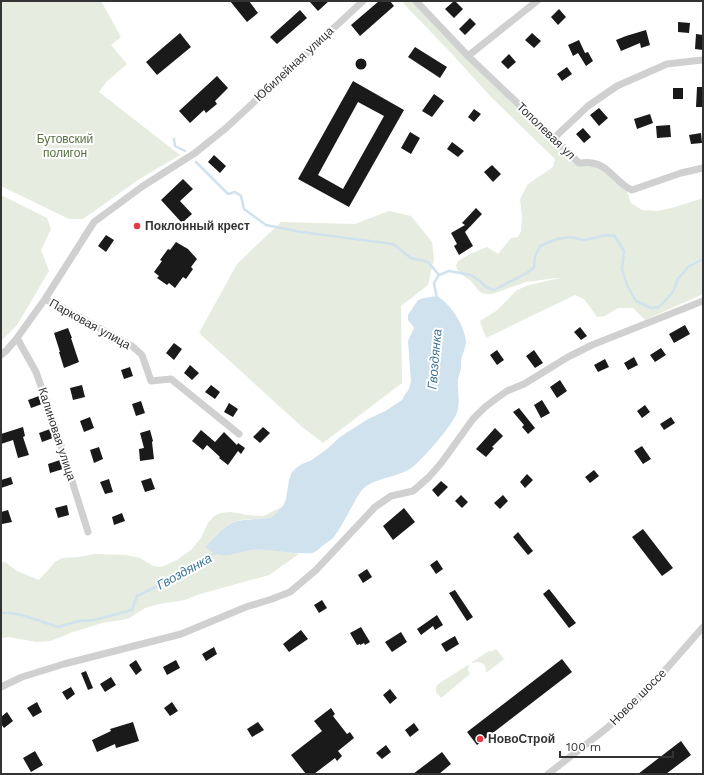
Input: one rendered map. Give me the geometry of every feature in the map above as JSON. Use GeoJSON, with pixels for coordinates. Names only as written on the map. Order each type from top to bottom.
{"type":"FeatureCollection","features":[{"type":"Feature","properties":{"kind":"street","name":"Юбилейная улица"},"geometry":{"type":"LineString","coordinates":[[1,355],[17,338],[45,299],[90,228],[97,220],[143,186],[195,153],[224,129],[363,1]]}},
{"type":"Feature","properties":{"kind":"street","name":"Тополевая ул"},"geometry":{"type":"LineString","coordinates":[[416,1],[468,56],[579,163],[593,163],[605,168],[626,188],[632,190],[681,173],[703,168]]}},
{"type":"Feature","properties":{"kind":"street"},"geometry":{"type":"LineString","coordinates":[[468,56],[537,1]]}},
{"type":"Feature","properties":{"kind":"street"},"geometry":{"type":"LineString","coordinates":[[554,138],[588,106],[617,86],[667,64],[703,60]]}},
{"type":"Feature","properties":{"kind":"street","name":"Парковая улица"},"geometry":{"type":"LineString","coordinates":[[45,299],[132,346],[142,355],[151,380],[171,379],[239,434]]}},
{"type":"Feature","properties":{"kind":"street"},"geometry":{"type":"LineString","coordinates":[[1,687],[22,677],[64,664],[180,634],[238,610],[290,592],[316,570],[375,507],[391,496],[413,491],[429,477],[442,462],[473,419],[497,398],[507,391],[524,384],[568,357],[703,301]]}},
{"type":"Feature","properties":{"kind":"street","name":"Калиновая улица"},"geometry":{"type":"LineString","coordinates":[[17,338],[36,372],[53,420],[88,532]]}},
{"type":"Feature","properties":{"kind":"street","name":"Новое шоссе"},"geometry":{"type":"LineString","coordinates":[[548,774],[607,728],[668,667],[703,627]]}},
{"type":"Feature","properties":{"kind":"green space","name":"Бутовский полигон"},"geometry":{"type":"Polygon","coordinates":[[[1,1],[101,1],[121,37],[111,45],[127,64],[106,82],[99,92],[180,155],[138,180],[83,219],[69,219],[1,186],[1,1]]]}},
{"type":"Feature","properties":{"kind":"green space"},"geometry":{"type":"Polygon","coordinates":[[[403,1],[416,1],[579,163],[593,163],[626,188],[631,203],[642,210],[657,211],[703,198],[703,294],[645,320],[633,308],[618,308],[605,316],[597,317],[584,299],[575,295],[486,338],[480,321],[496,311],[517,290],[529,285],[560,278],[526,282],[492,294],[487,294],[478,290],[471,281],[459,273],[456,266],[458,261],[487,247],[498,254],[511,238],[518,237],[521,231],[522,217],[520,199],[528,184],[553,167],[555,159],[491,97],[404,4],[403,1]]]}},
{"type":"Feature","properties":{"kind":"green space"},"geometry":{"type":"Polygon","coordinates":[[[1,195],[47,218],[51,229],[41,250],[49,271],[17,325],[1,341],[1,195]]]}},
{"type":"Feature","properties":{"kind":"green space"},"geometry":{"type":"Polygon","coordinates":[[[389,211],[411,216],[432,242],[434,259],[428,285],[401,306],[402,383],[323,443],[301,426],[199,333],[237,264],[281,222],[355,224],[389,211]]]}},
{"type":"Feature","properties":{"kind":"green space"},"geometry":{"type":"Polygon","coordinates":[[[283,506],[271,518],[247,519],[233,522],[215,536],[223,555],[252,550],[275,550],[299,554],[269,575],[197,595],[185,600],[145,608],[128,619],[102,623],[50,641],[36,642],[9,637],[1,638],[1,562],[5,562],[17,571],[39,580],[55,562],[62,558],[95,554],[126,555],[140,558],[153,566],[161,567],[177,560],[191,550],[201,538],[208,523],[214,516],[221,513],[230,512],[264,516],[283,506]]]}},
{"type":"Feature","properties":{"kind":"green space"},"geometry":{"type":"Polygon","coordinates":[[[496,649],[504,659],[486,673],[486,668],[483,664],[479,662],[472,662],[489,651],[490,652],[496,649]]]}},
{"type":"Feature","properties":{"kind":"green space"},"geometry":{"type":"Polygon","coordinates":[[[468,665],[470,674],[441,698],[436,692],[436,687],[438,684],[468,665]]]}},
{"type":"Feature","properties":{"kind":"water"},"geometry":{"type":"Polygon","coordinates":[[[437,296],[447,304],[460,322],[465,335],[466,344],[458,379],[459,402],[456,415],[443,434],[426,454],[410,469],[397,475],[376,481],[364,488],[358,495],[334,537],[313,553],[260,550],[221,555],[214,553],[207,548],[206,547],[222,530],[234,522],[271,518],[283,506],[286,499],[289,480],[295,469],[310,461],[349,431],[402,400],[409,389],[411,381],[408,341],[414,328],[408,320],[408,315],[418,300],[437,296]]]}},
{"type":"Feature","properties":{"kind":"building"},"geometry":{"type":"Polygon","coordinates":[[[230,1],[249,1],[258,13],[247,22],[230,1]]]}},
{"type":"Feature","properties":{"kind":"building"},"geometry":{"type":"Polygon","coordinates":[[[309,1],[329,1],[318,11],[309,1]]]}},
{"type":"Feature","properties":{"kind":"building"},"geometry":{"type":"Polygon","coordinates":[[[379,1],[390,1],[394,6],[360,36],[351,25],[379,1]]]}},
{"type":"Feature","properties":{"kind":"building"},"geometry":{"type":"Polygon","coordinates":[[[454,1],[463,9],[454,18],[445,9],[454,1]]]}},
{"type":"Feature","properties":{"kind":"building"},"geometry":{"type":"Polygon","coordinates":[[[559,9],[566,17],[558,25],[551,17],[559,9]]]}},
{"type":"Feature","properties":{"kind":"building"},"geometry":{"type":"Polygon","coordinates":[[[300,10],[307,18],[277,44],[270,37],[300,10]]]}},
{"type":"Feature","properties":{"kind":"building"},"geometry":{"type":"Polygon","coordinates":[[[470,18],[476,24],[465,35],[459,29],[470,18]]]}},
{"type":"Feature","properties":{"kind":"building"},"geometry":{"type":"Polygon","coordinates":[[[678,22],[690,23],[689,33],[678,32],[678,22]]]}},
{"type":"Feature","properties":{"kind":"building"},"geometry":{"type":"Polygon","coordinates":[[[646,30],[650,45],[641,48],[640,43],[621,51],[616,40],[646,30]]]}},
{"type":"Feature","properties":{"kind":"building"},"geometry":{"type":"Polygon","coordinates":[[[180,33],[191,47],[157,75],[146,62],[180,33]]]}},
{"type":"Feature","properties":{"kind":"building"},"geometry":{"type":"Polygon","coordinates":[[[532,33],[541,41],[534,48],[525,40],[532,33]]]}},
{"type":"Feature","properties":{"kind":"building"},"geometry":{"type":"Polygon","coordinates":[[[696,34],[703,35],[703,50],[695,49],[696,34]]]}},
{"type":"Feature","properties":{"kind":"building"},"geometry":{"type":"Polygon","coordinates":[[[579,40],[585,53],[588,52],[593,61],[586,66],[578,53],[573,56],[568,45],[579,40]]]}},
{"type":"Feature","properties":{"kind":"building"},"geometry":{"type":"Polygon","coordinates":[[[415,47],[447,67],[440,78],[408,57],[415,47]]]}},
{"type":"Feature","properties":{"kind":"building"},"geometry":{"type":"Polygon","coordinates":[[[509,54],[516,62],[508,69],[501,62],[509,54]]]}},
{"type":"Feature","properties":{"kind":"building"},"geometry":{"type":"Polygon","coordinates":[[[361,58],[365,60],[367,64],[365,68],[361,70],[357,68],[355,64],[357,60],[361,58]]]}},
{"type":"Feature","properties":{"kind":"building"},"geometry":{"type":"Polygon","coordinates":[[[567,67],[572,74],[562,81],[557,74],[567,67]]]}},
{"type":"Feature","properties":{"kind":"building"},"geometry":{"type":"Polygon","coordinates":[[[217,76],[228,88],[215,101],[217,104],[206,113],[204,110],[190,123],[179,111],[217,76]]]}},
{"type":"Feature","properties":{"kind":"building"},"geometry":{"type":"Polygon","coordinates":[[[353,81],[404,110],[349,207],[298,179],[353,81]],[[358,102],[318,175],[343,189],[384,116],[358,102]]]}},
{"type":"Feature","properties":{"kind":"building"},"geometry":{"type":"Polygon","coordinates":[[[697,87],[703,87],[703,107],[696,107],[697,87]]]}},
{"type":"Feature","properties":{"kind":"building"},"geometry":{"type":"Polygon","coordinates":[[[673,88],[683,88],[683,99],[673,99],[673,88]]]}},
{"type":"Feature","properties":{"kind":"building"},"geometry":{"type":"Polygon","coordinates":[[[434,94],[444,101],[432,117],[422,111],[434,94]]]}},
{"type":"Feature","properties":{"kind":"building"},"geometry":{"type":"Polygon","coordinates":[[[599,108],[608,118],[599,126],[590,115],[599,108]]]}},
{"type":"Feature","properties":{"kind":"building"},"geometry":{"type":"Polygon","coordinates":[[[474,109],[481,114],[474,122],[468,117],[474,109]]]}},
{"type":"Feature","properties":{"kind":"building"},"geometry":{"type":"Polygon","coordinates":[[[650,114],[653,123],[637,129],[634,119],[650,114]]]}},
{"type":"Feature","properties":{"kind":"building"},"geometry":{"type":"Polygon","coordinates":[[[670,125],[671,137],[657,138],[656,126],[670,125]]]}},
{"type":"Feature","properties":{"kind":"building"},"geometry":{"type":"Polygon","coordinates":[[[583,128],[591,137],[584,143],[576,134],[583,128]]]}},
{"type":"Feature","properties":{"kind":"building"},"geometry":{"type":"Polygon","coordinates":[[[410,132],[420,138],[411,154],[401,148],[410,132]]]}},
{"type":"Feature","properties":{"kind":"building"},"geometry":{"type":"Polygon","coordinates":[[[701,133],[702,143],[691,144],[689,135],[701,133]]]}},
{"type":"Feature","properties":{"kind":"building"},"geometry":{"type":"Polygon","coordinates":[[[452,142],[464,151],[458,157],[447,149],[452,142]]]}},
{"type":"Feature","properties":{"kind":"building"},"geometry":{"type":"Polygon","coordinates":[[[214,155],[226,166],[220,173],[208,162],[214,155]]]}},
{"type":"Feature","properties":{"kind":"building"},"geometry":{"type":"Polygon","coordinates":[[[492,165],[501,174],[493,182],[484,172],[492,165]]]}},
{"type":"Feature","properties":{"kind":"building"},"geometry":{"type":"Polygon","coordinates":[[[183,179],[193,189],[180,201],[192,214],[182,223],[161,200],[183,179]]]}},
{"type":"Feature","properties":{"kind":"building"},"geometry":{"type":"Polygon","coordinates":[[[476,208],[482,214],[465,232],[473,246],[459,255],[454,246],[457,244],[451,233],[465,225],[462,223],[476,208]]]}},
{"type":"Feature","properties":{"kind":"building"},"geometry":{"type":"Polygon","coordinates":[[[106,235],[114,240],[106,252],[98,246],[106,235]]]}},
{"type":"Feature","properties":{"kind":"building"},"geometry":{"type":"Polygon","coordinates":[[[176,242],[188,249],[197,259],[191,267],[193,269],[186,279],[183,277],[175,288],[169,283],[167,285],[157,278],[159,276],[154,272],[168,249],[170,250],[176,242]]]}},
{"type":"Feature","properties":{"kind":"building"},"geometry":{"type":"Polygon","coordinates":[[[685,325],[690,334],[674,343],[669,334],[685,325]]]}},
{"type":"Feature","properties":{"kind":"building"},"geometry":{"type":"Polygon","coordinates":[[[580,327],[587,336],[581,340],[574,332],[580,327]]]}},
{"type":"Feature","properties":{"kind":"building"},"geometry":{"type":"Polygon","coordinates":[[[68,328],[79,362],[64,368],[54,333],[68,328]]]}},
{"type":"Feature","properties":{"kind":"building"},"geometry":{"type":"Polygon","coordinates":[[[174,343],[182,349],[174,360],[166,353],[174,343]]]}},
{"type":"Feature","properties":{"kind":"building"},"geometry":{"type":"Polygon","coordinates":[[[661,348],[666,355],[655,362],[650,355],[661,348]]]}},
{"type":"Feature","properties":{"kind":"building"},"geometry":{"type":"Polygon","coordinates":[[[497,350],[504,360],[497,365],[490,355],[497,350]]]}},
{"type":"Feature","properties":{"kind":"building"},"geometry":{"type":"Polygon","coordinates":[[[534,350],[543,363],[535,368],[526,356],[534,350]]]}},
{"type":"Feature","properties":{"kind":"building"},"geometry":{"type":"Polygon","coordinates":[[[634,357],[638,365],[628,370],[624,363],[634,357]]]}},
{"type":"Feature","properties":{"kind":"building"},"geometry":{"type":"Polygon","coordinates":[[[605,359],[609,367],[598,372],[594,365],[605,359]]]}},
{"type":"Feature","properties":{"kind":"building"},"geometry":{"type":"Polygon","coordinates":[[[190,365],[199,373],[192,380],[184,373],[190,365]]]}},
{"type":"Feature","properties":{"kind":"building"},"geometry":{"type":"Polygon","coordinates":[[[130,367],[133,376],[124,379],[121,370],[130,367]]]}},
{"type":"Feature","properties":{"kind":"building"},"geometry":{"type":"Polygon","coordinates":[[[560,380],[567,391],[557,398],[550,387],[560,380]]]}},
{"type":"Feature","properties":{"kind":"building"},"geometry":{"type":"Polygon","coordinates":[[[82,385],[85,397],[73,400],[70,388],[82,385]]]}},
{"type":"Feature","properties":{"kind":"building"},"geometry":{"type":"Polygon","coordinates":[[[211,385],[220,392],[215,399],[205,392],[211,385]]]}},
{"type":"Feature","properties":{"kind":"building"},"geometry":{"type":"Polygon","coordinates":[[[39,396],[42,404],[31,408],[28,400],[39,396]]]}},
{"type":"Feature","properties":{"kind":"building"},"geometry":{"type":"Polygon","coordinates":[[[542,400],[550,413],[541,418],[534,405],[542,400]]]}},
{"type":"Feature","properties":{"kind":"building"},"geometry":{"type":"Polygon","coordinates":[[[141,401],[145,413],[136,416],[132,404],[141,401]]]}},
{"type":"Feature","properties":{"kind":"building"},"geometry":{"type":"Polygon","coordinates":[[[229,403],[238,409],[233,417],[224,412],[229,403]]]}},
{"type":"Feature","properties":{"kind":"building"},"geometry":{"type":"Polygon","coordinates":[[[645,405],[650,412],[642,418],[637,411],[645,405]]]}},
{"type":"Feature","properties":{"kind":"building"},"geometry":{"type":"Polygon","coordinates":[[[519,408],[535,428],[528,434],[522,427],[524,425],[513,412],[519,408]]]}},
{"type":"Feature","properties":{"kind":"building"},"geometry":{"type":"Polygon","coordinates":[[[90,417],[94,428],[84,432],[80,421],[90,417]]]}},
{"type":"Feature","properties":{"kind":"building"},"geometry":{"type":"Polygon","coordinates":[[[671,417],[675,423],[664,430],[660,424],[671,417]]]}},
{"type":"Feature","properties":{"kind":"building"},"geometry":{"type":"Polygon","coordinates":[[[23,427],[25,436],[23,437],[29,455],[18,458],[13,440],[1,444],[1,434],[23,427]]]}},
{"type":"Feature","properties":{"kind":"building"},"geometry":{"type":"Polygon","coordinates":[[[263,427],[270,433],[260,443],[253,437],[263,427]]]}},
{"type":"Feature","properties":{"kind":"building"},"geometry":{"type":"Polygon","coordinates":[[[495,428],[503,436],[492,447],[494,448],[486,457],[476,449],[495,428]]]}},
{"type":"Feature","properties":{"kind":"building"},"geometry":{"type":"Polygon","coordinates":[[[50,429],[53,438],[42,442],[39,433],[50,429]]]}},
{"type":"Feature","properties":{"kind":"building"},"geometry":{"type":"Polygon","coordinates":[[[150,430],[153,441],[154,459],[140,461],[139,449],[144,448],[140,433],[150,430]]]}},
{"type":"Feature","properties":{"kind":"building"},"geometry":{"type":"Polygon","coordinates":[[[201,430],[215,442],[224,432],[237,445],[238,443],[245,448],[241,454],[238,451],[228,465],[207,445],[203,450],[192,441],[201,430]]]}},
{"type":"Feature","properties":{"kind":"building"},"geometry":{"type":"Polygon","coordinates":[[[642,446],[651,459],[643,464],[634,451],[642,446]]]}},
{"type":"Feature","properties":{"kind":"building"},"geometry":{"type":"Polygon","coordinates":[[[99,447],[103,459],[94,463],[90,450],[99,447]]]}},
{"type":"Feature","properties":{"kind":"building"},"geometry":{"type":"Polygon","coordinates":[[[60,460],[63,469],[50,473],[48,464],[60,460]]]}},
{"type":"Feature","properties":{"kind":"building"},"geometry":{"type":"Polygon","coordinates":[[[594,470],[599,476],[590,483],[585,477],[594,470]]]}},
{"type":"Feature","properties":{"kind":"building"},"geometry":{"type":"Polygon","coordinates":[[[527,474],[533,480],[525,488],[520,482],[527,474]]]}},
{"type":"Feature","properties":{"kind":"building"},"geometry":{"type":"Polygon","coordinates":[[[11,477],[13,484],[1,488],[1,480],[11,477]]]}},
{"type":"Feature","properties":{"kind":"building"},"geometry":{"type":"Polygon","coordinates":[[[151,478],[155,489],[145,492],[141,481],[151,478]]]}},
{"type":"Feature","properties":{"kind":"building"},"geometry":{"type":"Polygon","coordinates":[[[109,479],[113,492],[105,494],[100,482],[109,479]]]}},
{"type":"Feature","properties":{"kind":"building"},"geometry":{"type":"Polygon","coordinates":[[[441,481],[448,487],[438,497],[432,490],[441,481]]]}},
{"type":"Feature","properties":{"kind":"building"},"geometry":{"type":"Polygon","coordinates":[[[461,495],[468,502],[462,508],[455,501],[461,495]]]}},
{"type":"Feature","properties":{"kind":"building"},"geometry":{"type":"Polygon","coordinates":[[[503,495],[508,501],[500,509],[494,503],[503,495]]]}},
{"type":"Feature","properties":{"kind":"building"},"geometry":{"type":"Polygon","coordinates":[[[67,505],[69,515],[58,518],[55,508],[67,505]]]}},
{"type":"Feature","properties":{"kind":"building"},"geometry":{"type":"Polygon","coordinates":[[[404,508],[415,522],[393,540],[383,526],[404,508]]]}},
{"type":"Feature","properties":{"kind":"building"},"geometry":{"type":"Polygon","coordinates":[[[8,510],[12,522],[2,524],[1,512],[8,510]]]}},
{"type":"Feature","properties":{"kind":"building"},"geometry":{"type":"Polygon","coordinates":[[[122,513],[125,521],[114,525],[112,517],[122,513]]]}},
{"type":"Feature","properties":{"kind":"building"},"geometry":{"type":"Polygon","coordinates":[[[643,529],[673,568],[662,576],[632,537],[643,529]]]}},
{"type":"Feature","properties":{"kind":"building"},"geometry":{"type":"Polygon","coordinates":[[[518,532],[533,551],[528,555],[513,537],[518,532]]]}},
{"type":"Feature","properties":{"kind":"building"},"geometry":{"type":"Polygon","coordinates":[[[437,560],[443,569],[436,574],[430,565],[437,560]]]}},
{"type":"Feature","properties":{"kind":"building"},"geometry":{"type":"Polygon","coordinates":[[[367,569],[372,577],[363,583],[358,575],[367,569]]]}},
{"type":"Feature","properties":{"kind":"building"},"geometry":{"type":"Polygon","coordinates":[[[549,589],[576,623],[569,628],[543,594],[549,589]]]}},
{"type":"Feature","properties":{"kind":"building"},"geometry":{"type":"Polygon","coordinates":[[[455,590],[473,617],[467,621],[449,593],[455,590]]]}},
{"type":"Feature","properties":{"kind":"building"},"geometry":{"type":"Polygon","coordinates":[[[322,600],[327,608],[319,613],[314,605],[322,600]]]}},
{"type":"Feature","properties":{"kind":"building"},"geometry":{"type":"Polygon","coordinates":[[[437,615],[443,625],[435,630],[433,626],[421,635],[417,629],[437,615]]]}},
{"type":"Feature","properties":{"kind":"building"},"geometry":{"type":"Polygon","coordinates":[[[361,627],[370,642],[365,645],[364,643],[357,645],[350,633],[361,627]]]}},
{"type":"Feature","properties":{"kind":"building"},"geometry":{"type":"Polygon","coordinates":[[[301,630],[308,639],[289,652],[283,644],[301,630]]]}},
{"type":"Feature","properties":{"kind":"building"},"geometry":{"type":"Polygon","coordinates":[[[401,632],[407,642],[392,652],[385,642],[401,632]]]}},
{"type":"Feature","properties":{"kind":"building"},"geometry":{"type":"Polygon","coordinates":[[[455,636],[459,644],[446,652],[441,644],[455,636]]]}},
{"type":"Feature","properties":{"kind":"building"},"geometry":{"type":"Polygon","coordinates":[[[214,647],[217,654],[206,661],[202,654],[214,647]]]}},
{"type":"Feature","properties":{"kind":"building"},"geometry":{"type":"Polygon","coordinates":[[[562,659],[572,672],[477,745],[467,732],[562,659]]]}},
{"type":"Feature","properties":{"kind":"building"},"geometry":{"type":"Polygon","coordinates":[[[136,660],[142,670],[136,675],[129,665],[136,660]]]}},
{"type":"Feature","properties":{"kind":"building"},"geometry":{"type":"Polygon","coordinates":[[[176,660],[180,668],[167,675],[163,667],[176,660]]]}},
{"type":"Feature","properties":{"kind":"building"},"geometry":{"type":"Polygon","coordinates":[[[86,671],[93,688],[88,690],[81,673],[86,671]]]}},
{"type":"Feature","properties":{"kind":"building"},"geometry":{"type":"Polygon","coordinates":[[[111,677],[116,685],[105,692],[100,684],[111,677]]]}},
{"type":"Feature","properties":{"kind":"building"},"geometry":{"type":"Polygon","coordinates":[[[71,687],[75,694],[67,700],[62,692],[71,687]]]}},
{"type":"Feature","properties":{"kind":"building"},"geometry":{"type":"Polygon","coordinates":[[[390,689],[397,698],[390,704],[383,695],[390,689]]]}},
{"type":"Feature","properties":{"kind":"building"},"geometry":{"type":"Polygon","coordinates":[[[37,702],[42,712],[33,717],[27,708],[37,702]]]}},
{"type":"Feature","properties":{"kind":"building"},"geometry":{"type":"Polygon","coordinates":[[[172,702],[178,711],[170,716],[164,708],[172,702]]]}},
{"type":"Feature","properties":{"kind":"building"},"geometry":{"type":"Polygon","coordinates":[[[331,708],[335,714],[333,716],[347,734],[350,732],[354,738],[338,751],[342,756],[337,761],[335,758],[314,774],[306,774],[291,755],[322,731],[314,721],[331,708]]]}},
{"type":"Feature","properties":{"kind":"building"},"geometry":{"type":"Polygon","coordinates":[[[7,712],[13,721],[4,728],[1,724],[1,717],[7,712]]]}},
{"type":"Feature","properties":{"kind":"building"},"geometry":{"type":"Polygon","coordinates":[[[133,722],[139,741],[116,748],[115,744],[97,752],[92,740],[111,731],[110,729],[133,722]]]}},
{"type":"Feature","properties":{"kind":"building"},"geometry":{"type":"Polygon","coordinates":[[[258,722],[264,730],[252,737],[247,729],[258,722]]]}},
{"type":"Feature","properties":{"kind":"building"},"geometry":{"type":"Polygon","coordinates":[[[414,723],[419,730],[410,737],[405,730],[414,723]]]}},
{"type":"Feature","properties":{"kind":"building"},"geometry":{"type":"Polygon","coordinates":[[[681,741],[691,755],[666,774],[638,774],[681,741]]]}},
{"type":"Feature","properties":{"kind":"building"},"geometry":{"type":"Polygon","coordinates":[[[386,745],[391,752],[382,759],[376,753],[386,745]]]}},
{"type":"Feature","properties":{"kind":"building"},"geometry":{"type":"Polygon","coordinates":[[[35,751],[43,765],[31,772],[23,758],[35,751]]]}},
{"type":"Feature","properties":{"kind":"building"},"geometry":{"type":"Polygon","coordinates":[[[442,752],[451,764],[439,774],[413,774],[442,752]]]}},
{"type":"Feature","properties":{"kind":"waterway"},"geometry":{"type":"LineString","coordinates":[[174,139],[175,146],[185,151]]}},
{"type":"Feature","properties":{"kind":"waterway"},"geometry":{"type":"LineString","coordinates":[[196,162],[228,194],[235,192],[241,196],[244,209],[266,225],[301,232],[393,244],[411,258],[428,262],[439,275]]}},
{"type":"Feature","properties":{"kind":"waterway","name":"Гвоздянка"},"geometry":{"type":"LineString","coordinates":[[437,299],[434,283],[439,275],[449,271],[471,275],[486,287],[494,290],[531,270],[534,267],[535,256],[540,246],[557,239],[570,237],[584,240],[607,235],[615,236],[624,251],[622,269],[627,285],[636,301],[651,308],[659,307],[673,292],[678,279],[688,267],[703,259]]}},
{"type":"Feature","properties":{"kind":"waterway","name":"Гвоздянка"},"geometry":{"type":"LineString","coordinates":[[1,613],[22,615],[58,627],[79,621],[94,620],[132,610],[137,596],[166,582],[217,552]]}},
{"type":"Feature","properties":{"kind":"place","name":"Поклонный крест"},"geometry":{"type":"Point","coordinates":[137,226]}},
{"type":"Feature","properties":{"kind":"place","name":"НовоСтрой"},"geometry":{"type":"Point","coordinates":[480,739]}}]}
